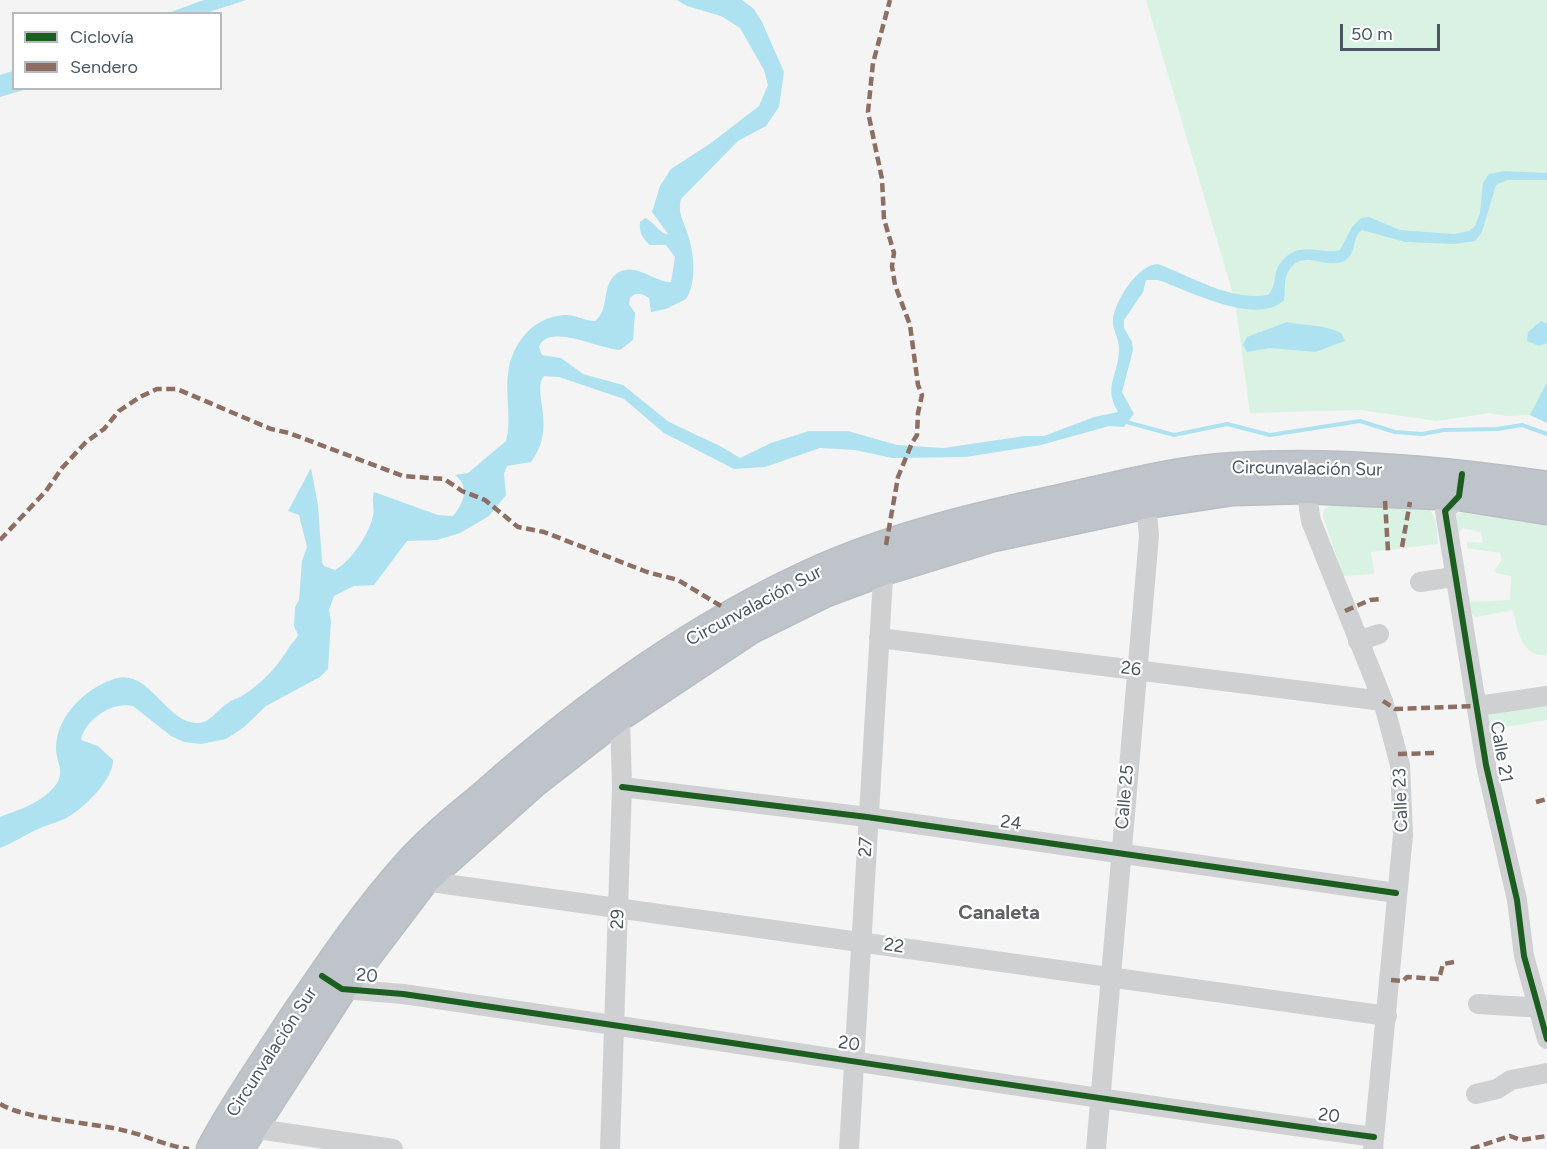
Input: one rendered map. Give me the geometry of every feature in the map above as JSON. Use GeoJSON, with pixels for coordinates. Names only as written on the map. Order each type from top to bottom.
{"type":"FeatureCollection","features":[{"type":"Feature","properties":{"kind":"highway","name":"Circunvalación Sur"},"geometry":{"type":"LineString","coordinates":[[211,1149],[240,1130],[332,982],[416,872],[526,757],[613,705],[744,608],[810,574],[885,558],[981,516],[1144,492],[1232,467],[1304,477],[1461,485],[1547,486]]}},
{"type":"Feature","properties":{"kind":"highway","name":"Circunvalación Sur"},"geometry":{"type":"LineString","coordinates":[[1461,485],[1547,510]]}},
{"type":"Feature","properties":{"kind":"street","name":"Calle 23"},"geometry":{"type":"LineString","coordinates":[[1304,477],[1311,521],[1383,701],[1394,736],[1404,797],[1403,835],[1374,1143]]}},
{"type":"Feature","properties":{"kind":"street","name":"Calle 21"},"geometry":{"type":"LineString","coordinates":[[1461,485],[1445,512],[1454,577],[1478,706],[1486,765],[1516,900],[1524,956],[1546,1035]]}},
{"type":"Feature","properties":{"kind":"street","name":"Calle 25"},"geometry":{"type":"LineString","coordinates":[[1096,1149],[1109,975],[1149,536],[1144,492]]}},
{"type":"Feature","properties":{"kind":"street","name":"27"},"geometry":{"type":"LineString","coordinates":[[849,1149],[867,817],[885,558]]}},
{"type":"Feature","properties":{"kind":"street"},"geometry":{"type":"LineString","coordinates":[[1420,582],[1454,577]]}},
{"type":"Feature","properties":{"kind":"street"},"geometry":{"type":"LineString","coordinates":[[1358,641],[1379,634]]}},
{"type":"Feature","properties":{"kind":"street","name":"26"},"geometry":{"type":"LineString","coordinates":[[879,638],[1383,701]]}},
{"type":"Feature","properties":{"kind":"street"},"geometry":{"type":"LineString","coordinates":[[1478,706],[1547,696]]}},
{"type":"Feature","properties":{"kind":"street","name":"29"},"geometry":{"type":"LineString","coordinates":[[610,1149],[616,1025],[622,787],[613,705]]}},
{"type":"Feature","properties":{"kind":"street","name":"24"},"geometry":{"type":"LineString","coordinates":[[622,787],[867,817],[1396,893]]}},
{"type":"Feature","properties":{"kind":"street","name":"22"},"geometry":{"type":"LineString","coordinates":[[416,872],[619,908],[1109,975],[1387,1016]]}},
{"type":"Feature","properties":{"kind":"street","name":"20"},"geometry":{"type":"LineString","coordinates":[[332,982],[854,1060],[1374,1143]]}},
{"type":"Feature","properties":{"kind":"street"},"geometry":{"type":"LineString","coordinates":[[1478,1004],[1527,1007],[1536,1004]]}},
{"type":"Feature","properties":{"kind":"street"},"geometry":{"type":"LineString","coordinates":[[1476,1094],[1497,1089],[1511,1080],[1547,1073]]}},
{"type":"Feature","properties":{"kind":"street"},"geometry":{"type":"LineString","coordinates":[[240,1130],[393,1149]]}},
{"type":"Feature","properties":{"kind":"green space"},"geometry":{"type":"Polygon","coordinates":[[[1146,0],[1547,0],[1547,423],[1530,415],[1506,416],[1490,413],[1437,421],[1360,410],[1250,413],[1235,301],[1146,0]]]}},
{"type":"Feature","properties":{"kind":"green space"},"geometry":{"type":"Polygon","coordinates":[[[1331,505],[1428,507],[1436,520],[1438,544],[1371,552],[1374,574],[1343,576],[1323,516],[1324,509],[1331,505]]]}},
{"type":"Feature","properties":{"kind":"green space"},"geometry":{"type":"Polygon","coordinates":[[[1463,512],[1507,512],[1547,518],[1547,655],[1539,655],[1526,647],[1516,626],[1513,610],[1476,617],[1470,613],[1466,602],[1510,600],[1511,576],[1496,573],[1495,570],[1502,559],[1500,553],[1467,548],[1467,542],[1483,543],[1481,532],[1462,528],[1457,536],[1453,516],[1463,512]]]}},
{"type":"Feature","properties":{"kind":"green space"},"geometry":{"type":"Polygon","coordinates":[[[1547,699],[1547,720],[1487,730],[1485,712],[1547,699]]]}},
{"type":"Feature","properties":{"kind":"water"},"geometry":{"type":"Polygon","coordinates":[[[204,0],[246,0],[209,12],[171,12],[204,0]]]}},
{"type":"Feature","properties":{"kind":"water"},"geometry":{"type":"Polygon","coordinates":[[[677,0],[742,0],[754,9],[784,72],[779,107],[766,126],[738,141],[681,199],[680,213],[693,259],[692,285],[686,299],[666,309],[651,312],[649,298],[639,294],[632,296],[629,304],[635,313],[633,340],[620,350],[564,337],[544,340],[539,347],[542,355],[561,358],[583,374],[623,385],[669,422],[740,458],[771,443],[809,431],[848,431],[897,445],[943,448],[1025,436],[1044,436],[1094,417],[1118,412],[1111,388],[1119,350],[1113,318],[1118,302],[1129,284],[1150,266],[1158,264],[1212,287],[1239,295],[1268,295],[1273,288],[1277,269],[1286,257],[1301,250],[1340,250],[1352,227],[1361,218],[1369,217],[1400,230],[1454,234],[1469,231],[1475,226],[1480,213],[1483,183],[1489,174],[1504,171],[1547,173],[1547,180],[1507,180],[1496,185],[1482,232],[1475,241],[1454,244],[1405,242],[1362,230],[1351,254],[1344,261],[1329,263],[1307,260],[1293,265],[1286,275],[1284,300],[1272,307],[1257,310],[1240,308],[1204,298],[1158,280],[1146,280],[1143,292],[1124,320],[1124,328],[1132,342],[1133,350],[1122,392],[1134,414],[1124,427],[1109,426],[1041,445],[966,457],[892,458],[855,450],[820,448],[765,467],[734,469],[664,433],[624,399],[559,377],[544,376],[540,391],[543,436],[539,449],[531,462],[507,466],[504,474],[506,495],[489,516],[460,533],[437,540],[407,541],[374,585],[354,586],[334,596],[329,610],[331,621],[328,669],[320,677],[266,706],[243,728],[226,739],[201,744],[184,742],[171,736],[133,706],[117,706],[101,713],[88,725],[81,740],[98,746],[113,760],[112,768],[102,785],[79,810],[71,815],[0,848],[0,817],[36,802],[58,781],[60,772],[56,748],[61,725],[74,705],[93,689],[114,679],[125,677],[136,680],[180,718],[197,723],[207,721],[229,702],[262,681],[280,661],[298,635],[294,626],[295,607],[299,600],[302,561],[307,547],[299,515],[288,511],[311,468],[318,505],[322,562],[324,566],[335,570],[359,547],[367,531],[373,516],[374,492],[438,515],[453,516],[464,495],[463,484],[455,475],[468,473],[506,441],[510,362],[519,342],[526,334],[534,326],[553,317],[568,315],[595,321],[602,311],[611,279],[623,270],[630,269],[671,282],[675,257],[666,245],[650,245],[647,242],[641,232],[640,222],[645,218],[668,234],[652,212],[660,186],[671,169],[711,143],[759,106],[768,85],[764,70],[740,28],[721,16],[687,6],[677,0]]]}},
{"type":"Feature","properties":{"kind":"water"},"geometry":{"type":"Polygon","coordinates":[[[12,71],[12,90],[24,90],[0,97],[0,75],[12,71]]]}},
{"type":"Feature","properties":{"kind":"water"},"geometry":{"type":"Polygon","coordinates":[[[1541,321],[1547,324],[1547,343],[1539,346],[1527,341],[1528,332],[1541,321]]]}},
{"type":"Feature","properties":{"kind":"water"},"geometry":{"type":"Polygon","coordinates":[[[1287,322],[1334,330],[1341,333],[1345,341],[1315,352],[1270,348],[1247,352],[1243,345],[1247,337],[1287,322]]]}},
{"type":"Feature","properties":{"kind":"water"},"geometry":{"type":"Polygon","coordinates":[[[1547,382],[1547,423],[1530,415],[1547,382]]]}},
{"type":"Feature","properties":{"kind":"waterway"},"geometry":{"type":"LineString","coordinates":[[1123,421],[1174,435],[1227,424],[1270,435],[1360,421],[1395,432],[1422,434],[1444,430],[1497,429],[1522,425],[1547,434]]}},
{"type":"Feature","properties":{"kind":"marked path"},"geometry":{"type":"LineString","coordinates":[[886,545],[898,477],[917,435],[922,395],[918,385],[910,325],[895,285],[892,266],[894,253],[884,219],[882,179],[868,112],[873,63],[890,0]]}},
{"type":"Feature","properties":{"kind":"marked path"},"geometry":{"type":"LineString","coordinates":[[0,540],[46,491],[62,468],[86,442],[104,429],[119,411],[157,389],[177,389],[271,429],[289,433],[403,476],[444,479],[462,491],[485,500],[518,527],[544,532],[647,572],[678,580],[721,606]]}},
{"type":"Feature","properties":{"kind":"marked path"},"geometry":{"type":"LineString","coordinates":[[1385,501],[1388,551]]}},
{"type":"Feature","properties":{"kind":"marked path"},"geometry":{"type":"LineString","coordinates":[[1402,547],[1410,502]]}},
{"type":"Feature","properties":{"kind":"marked path"},"geometry":{"type":"LineString","coordinates":[[1345,611],[1370,600],[1381,599]]}},
{"type":"Feature","properties":{"kind":"marked path"},"geometry":{"type":"LineString","coordinates":[[1383,701],[1395,709],[1478,706]]}},
{"type":"Feature","properties":{"kind":"marked path"},"geometry":{"type":"LineString","coordinates":[[1398,754],[1438,753]]}},
{"type":"Feature","properties":{"kind":"marked path"},"geometry":{"type":"LineString","coordinates":[[1536,802],[1547,799]]}},
{"type":"Feature","properties":{"kind":"marked path"},"geometry":{"type":"LineString","coordinates":[[1391,980],[1403,981],[1407,977],[1439,979],[1443,964],[1454,962]]}},
{"type":"Feature","properties":{"kind":"marked path"},"geometry":{"type":"LineString","coordinates":[[0,1104],[26,1114],[112,1128],[189,1149]]}},
{"type":"Feature","properties":{"kind":"marked path"},"geometry":{"type":"LineString","coordinates":[[1471,1149],[1510,1136],[1521,1140],[1547,1136]]}},
{"type":"Feature","properties":{"kind":"cycle path"},"geometry":{"type":"LineString","coordinates":[[1462,474],[1459,496],[1445,511],[1486,765],[1517,900],[1524,956],[1547,1039]]}},
{"type":"Feature","properties":{"kind":"cycle path"},"geometry":{"type":"LineString","coordinates":[[622,787],[867,817],[1396,893]]}},
{"type":"Feature","properties":{"kind":"cycle path"},"geometry":{"type":"LineString","coordinates":[[322,976],[342,989],[403,994],[1374,1137]]}},
{"type":"Feature","properties":{"kind":"district","name":"Canaleta"},"geometry":{"type":"Point","coordinates":[999,913]}}]}
